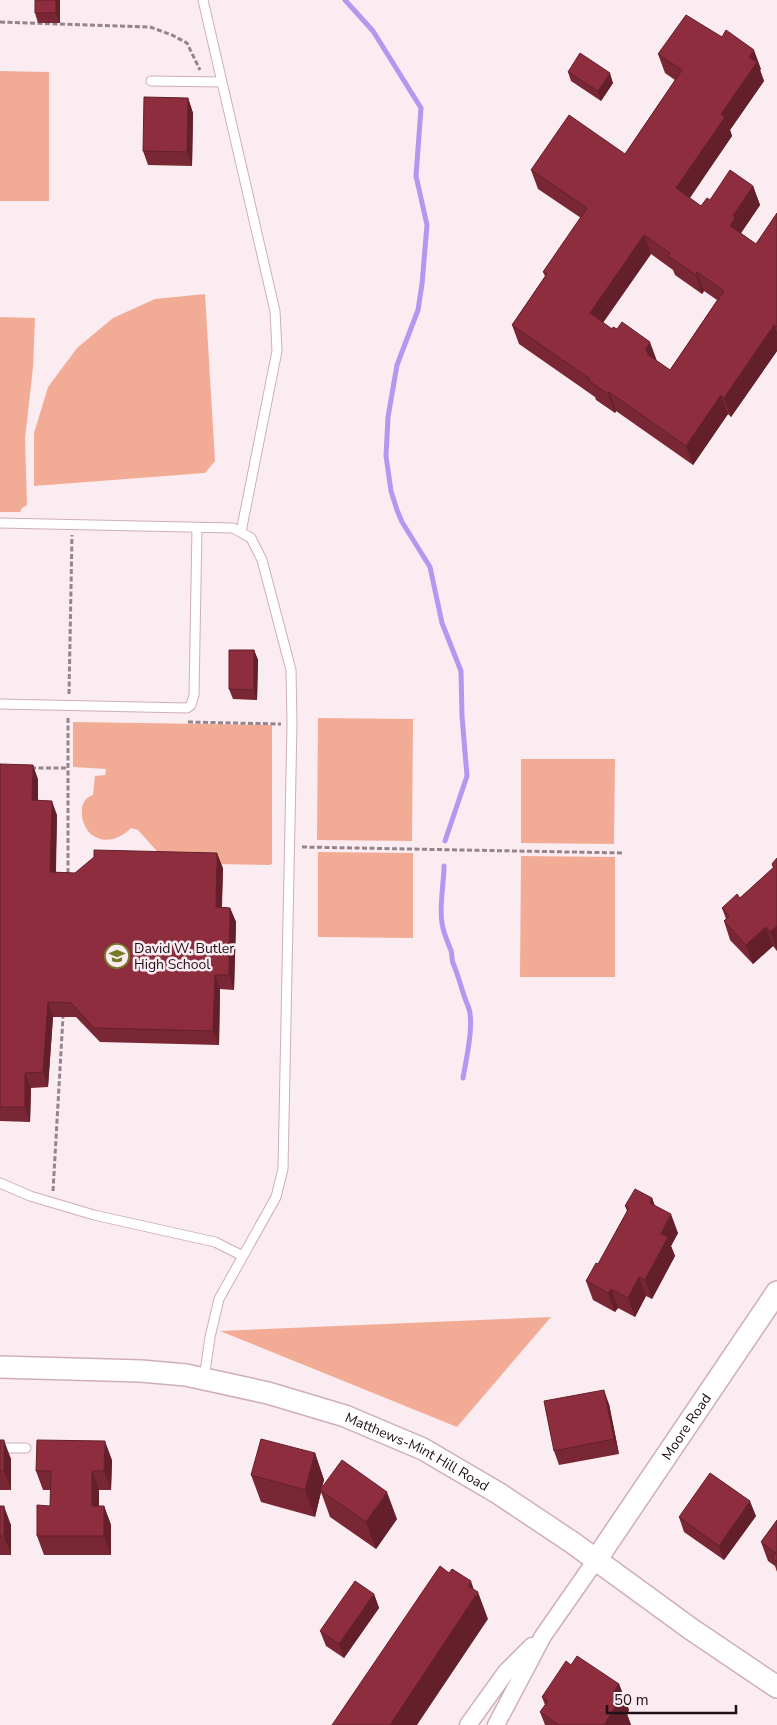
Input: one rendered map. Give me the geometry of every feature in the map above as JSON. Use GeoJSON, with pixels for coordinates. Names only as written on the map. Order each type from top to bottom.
{"type":"FeatureCollection","features":[{"type":"Feature","properties":{"kind":"street","name":"Moore Road"},"geometry":{"type":"LineString","coordinates":[[596,1560],[777,1292]]}},
{"type":"Feature","properties":{"kind":"street","name":"Matthews-Mint Hill Road"},"geometry":{"type":"LineString","coordinates":[[0,1367],[141,1371],[186,1375],[268,1393],[345,1416],[423,1449],[498,1494],[573,1543],[696,1633],[777,1687]]}},
{"type":"Feature","properties":{"kind":"street"},"geometry":{"type":"LineString","coordinates":[[496,1725],[542,1636],[596,1560]]}},
{"type":"Feature","properties":{"kind":"street"},"geometry":{"type":"LineString","coordinates":[[468,1725],[506,1672],[542,1636]]}},
{"type":"Feature","properties":{"kind":"lane"},"geometry":{"type":"LineString","coordinates":[[203,0],[276,311],[277,351],[241,532]]}},
{"type":"Feature","properties":{"kind":"lane"},"geometry":{"type":"LineString","coordinates":[[151,82],[222,82]]}},
{"type":"Feature","properties":{"kind":"lane"},"geometry":{"type":"LineString","coordinates":[[0,523],[233,528],[241,532],[251,538],[262,560],[292,670],[283,1169],[276,1197],[220,1298],[210,1338],[204,1379]]}},
{"type":"Feature","properties":{"kind":"lane"},"geometry":{"type":"LineString","coordinates":[[0,704],[187,708],[191,705],[194,695],[197,527]]}},
{"type":"Feature","properties":{"kind":"lane"},"geometry":{"type":"LineString","coordinates":[[0,1183],[30,1196],[94,1215],[215,1242],[243,1256]]}},
{"type":"Feature","properties":{"kind":"lane"},"geometry":{"type":"LineString","coordinates":[[0,1448],[26,1448]]}},
{"type":"Feature","properties":{"kind":"path"},"geometry":{"type":"LineString","coordinates":[[0,22],[150,27],[187,43],[206,82]]}},
{"type":"Feature","properties":{"kind":"path"},"geometry":{"type":"LineString","coordinates":[[26,768],[68,768]]}},
{"type":"Feature","properties":{"kind":"path"},"geometry":{"type":"LineString","coordinates":[[290,847],[624,853]]}},
{"type":"Feature","properties":{"kind":"path"},"geometry":{"type":"LineString","coordinates":[[52,1203],[63,1017]]}},
{"type":"Feature","properties":{"kind":"shaded area"},"geometry":{"type":"Polygon","coordinates":[[[0,71],[49,72],[49,201],[0,201],[0,71]]]}},
{"type":"Feature","properties":{"kind":"shaded area"},"geometry":{"type":"Polygon","coordinates":[[[205,294],[215,461],[205,473],[34,486],[34,433],[48,387],[77,348],[113,318],[155,299],[205,294]]]}},
{"type":"Feature","properties":{"kind":"shaded area"},"geometry":{"type":"Polygon","coordinates":[[[0,317],[35,318],[33,367],[25,439],[27,505],[20,512],[0,512],[0,317]]]}},
{"type":"Feature","properties":{"kind":"shaded area"},"geometry":{"type":"Polygon","coordinates":[[[318,718],[413,719],[412,841],[317,840],[318,718]]]}},
{"type":"Feature","properties":{"kind":"shaded area"},"geometry":{"type":"Polygon","coordinates":[[[73,722],[272,725],[272,864],[163,863],[163,858],[138,830],[131,828],[117,838],[109,840],[95,837],[89,833],[82,817],[83,804],[86,799],[93,795],[95,776],[105,775],[106,769],[73,767],[73,722]]]}},
{"type":"Feature","properties":{"kind":"shaded area"},"geometry":{"type":"Polygon","coordinates":[[[521,759],[615,759],[614,844],[521,843],[521,759]]]}},
{"type":"Feature","properties":{"kind":"shaded area"},"geometry":{"type":"Polygon","coordinates":[[[318,852],[413,853],[413,938],[318,937],[318,852]]]}},
{"type":"Feature","properties":{"kind":"shaded area"},"geometry":{"type":"Polygon","coordinates":[[[521,856],[615,857],[615,977],[520,977],[521,856]]]}},
{"type":"Feature","properties":{"kind":"shaded area"},"geometry":{"type":"Polygon","coordinates":[[[551,1317],[457,1427],[220,1331],[551,1317]]]}},
{"type":"Feature","properties":{"kind":"building"},"geometry":{"type":"Polygon","coordinates":[[[35,0],[56,0],[56,13],[35,13],[35,0]]]}},
{"type":"Feature","properties":{"kind":"building"},"geometry":{"type":"Polygon","coordinates":[[[686,15],[722,37],[726,30],[754,50],[749,57],[757,62],[721,114],[725,117],[676,188],[701,206],[707,198],[710,200],[730,170],[753,186],[733,216],[735,218],[730,226],[756,244],[777,213],[777,327],[774,325],[724,398],[721,395],[686,446],[609,392],[608,394],[589,381],[590,379],[512,325],[547,274],[543,272],[587,208],[531,170],[569,115],[625,154],[682,70],[658,54],[686,15]],[[644,235],[590,313],[612,329],[613,327],[617,329],[622,322],[650,342],[645,350],[648,352],[647,354],[670,370],[724,291],[697,272],[696,275],[668,256],[670,253],[644,235]]]}},
{"type":"Feature","properties":{"kind":"building"},"geometry":{"type":"Polygon","coordinates":[[[580,53],[610,73],[598,91],[568,72],[580,53]]]}},
{"type":"Feature","properties":{"kind":"building"},"geometry":{"type":"Polygon","coordinates":[[[144,97],[188,98],[187,152],[143,151],[144,97]]]}},
{"type":"Feature","properties":{"kind":"building"},"geometry":{"type":"Polygon","coordinates":[[[229,650],[254,650],[254,690],[229,689],[229,650]]]}},
{"type":"Feature","properties":{"kind":"building","name":"David W. Butler High School"},"geometry":{"type":"Polygon","coordinates":[[[0,764],[33,765],[32,800],[52,801],[50,872],[75,873],[94,857],[94,850],[217,853],[216,907],[230,908],[229,975],[215,975],[213,1031],[94,1028],[71,1003],[48,1002],[43,1072],[25,1073],[25,1107],[0,1107],[0,764]]]}},
{"type":"Feature","properties":{"kind":"building"},"geometry":{"type":"Polygon","coordinates":[[[777,858],[777,926],[770,932],[766,927],[746,945],[724,921],[729,916],[722,908],[737,894],[740,898],[774,867],[772,864],[777,858]]]}},
{"type":"Feature","properties":{"kind":"building"},"geometry":{"type":"Polygon","coordinates":[[[635,1189],[652,1198],[650,1203],[671,1214],[661,1234],[668,1237],[645,1280],[639,1277],[628,1298],[611,1289],[608,1293],[586,1281],[596,1263],[598,1264],[629,1208],[625,1206],[635,1189]]]}},
{"type":"Feature","properties":{"kind":"building"},"geometry":{"type":"Polygon","coordinates":[[[604,1390],[614,1439],[554,1451],[544,1401],[604,1390]]]}},
{"type":"Feature","properties":{"kind":"building"},"geometry":{"type":"Polygon","coordinates":[[[261,1439],[315,1453],[305,1490],[251,1475],[261,1439]]]}},
{"type":"Feature","properties":{"kind":"building"},"geometry":{"type":"Polygon","coordinates":[[[0,1440],[4,1440],[4,1471],[0,1471],[0,1440]]]}},
{"type":"Feature","properties":{"kind":"building"},"geometry":{"type":"Polygon","coordinates":[[[37,1440],[105,1441],[104,1471],[92,1471],[92,1506],[104,1506],[104,1536],[37,1536],[37,1505],[50,1506],[51,1471],[36,1471],[37,1440]]]}},
{"type":"Feature","properties":{"kind":"building"},"geometry":{"type":"Polygon","coordinates":[[[342,1460],[387,1492],[366,1522],[320,1490],[342,1460]]]}},
{"type":"Feature","properties":{"kind":"building"},"geometry":{"type":"Polygon","coordinates":[[[710,1473],[750,1501],[719,1546],[679,1517],[710,1473]]]}},
{"type":"Feature","properties":{"kind":"building"},"geometry":{"type":"Polygon","coordinates":[[[0,1506],[4,1506],[4,1536],[0,1536],[0,1506]]]}},
{"type":"Feature","properties":{"kind":"building"},"geometry":{"type":"Polygon","coordinates":[[[777,1520],[777,1562],[772,1558],[776,1553],[761,1542],[777,1520]]]}},
{"type":"Feature","properties":{"kind":"building"},"geometry":{"type":"Polygon","coordinates":[[[440,1566],[449,1573],[452,1569],[471,1581],[468,1586],[478,1592],[390,1725],[332,1725],[440,1566]]]}},
{"type":"Feature","properties":{"kind":"building"},"geometry":{"type":"Polygon","coordinates":[[[355,1581],[374,1594],[339,1644],[320,1631],[355,1581]]]}},
{"type":"Feature","properties":{"kind":"building"},"geometry":{"type":"Polygon","coordinates":[[[577,1656],[619,1684],[613,1693],[621,1698],[604,1725],[559,1725],[540,1712],[548,1701],[542,1697],[566,1661],[571,1665],[577,1656]]]}},
{"type":"Feature","properties":{"kind":"waterway"},"geometry":{"type":"LineString","coordinates":[[345,0],[373,31],[421,108],[416,176],[427,225],[422,284],[418,310],[397,365],[388,417],[386,456],[391,491],[397,510],[402,522],[430,567],[442,623],[461,671],[462,716],[467,776],[445,841]]}},
{"type":"Feature","properties":{"kind":"waterway"},"geometry":{"type":"LineString","coordinates":[[444,866],[441,917],[445,936],[451,950],[452,961],[471,1021],[463,1078]]}},
{"type":"Feature","properties":{"kind":"place","name":"David W. Butler High School"},"geometry":{"type":"Point","coordinates":[117,956]}}]}
